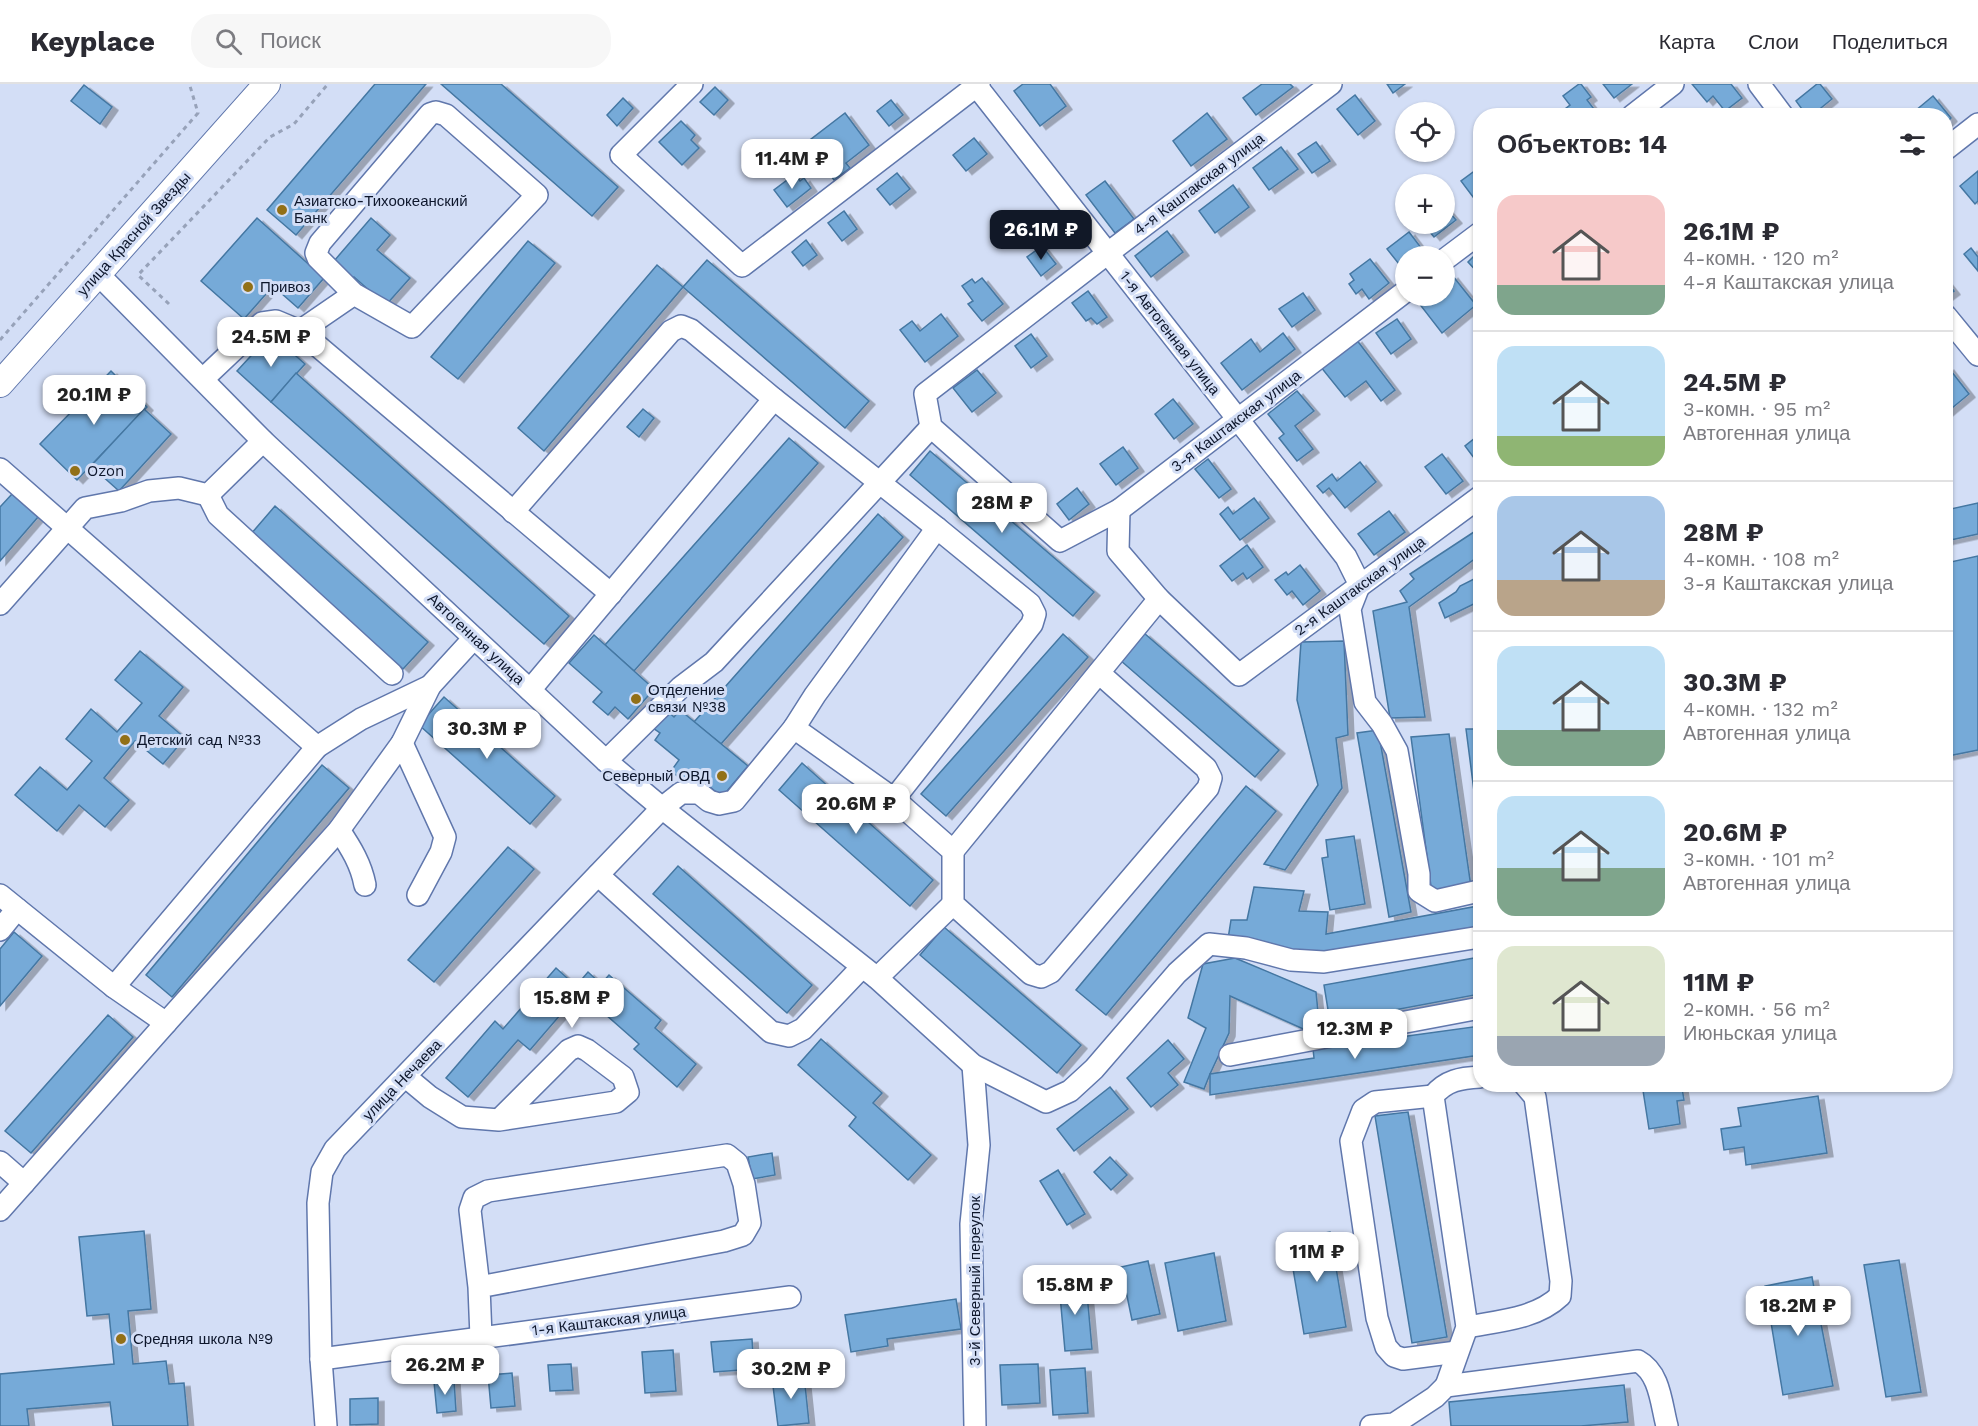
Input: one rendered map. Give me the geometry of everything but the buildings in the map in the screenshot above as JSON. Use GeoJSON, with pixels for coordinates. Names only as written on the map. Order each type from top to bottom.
{"type":"FeatureCollection","features":[{"type":"Feature","properties":{"kind":"main road","name":"улица Красной Звезды"},"geometry":{"type":"LineString","coordinates":[[0,384],[267,84]]}},
{"type":"Feature","properties":{"kind":"street"},"geometry":{"type":"LineString","coordinates":[[692,84],[621,155],[742,266],[977,85]]}},
{"type":"Feature","properties":{"kind":"street","name":"4-я Каштакская улица"},"geometry":{"type":"LineString","coordinates":[[931,427],[925,394],[1331,84]]}},
{"type":"Feature","properties":{"kind":"street"},"geometry":{"type":"LineString","coordinates":[[1642,108],[1673,84]]}},
{"type":"Feature","properties":{"kind":"street"},"geometry":{"type":"LineString","coordinates":[[1759,84],[1777,108]]}},
{"type":"Feature","properties":{"kind":"street","name":"1-я Автогенная улица"},"geometry":{"type":"LineString","coordinates":[[977,85],[1346,557],[1360,585]]}},
{"type":"Feature","properties":{"kind":"street"},"geometry":{"type":"LineString","coordinates":[[441,113],[446,116],[537,195],[412,327],[354,294],[321,262],[317,248],[430,114],[441,113]]}},
{"type":"Feature","properties":{"kind":"street"},"geometry":{"type":"LineString","coordinates":[[1953,144],[1978,124]]}},
{"type":"Feature","properties":{"kind":"street"},"geometry":{"type":"LineString","coordinates":[[1455,252],[1473,238]]}},
{"type":"Feature","properties":{"kind":"street","name":"Автогенная улица"},"geometry":{"type":"LineString","coordinates":[[98,274],[263,441],[606,761],[869,972],[973,1065],[1046,1102],[1070,1091],[1094,1070],[1177,973],[1209,944],[1246,948],[1291,960],[1324,962],[1473,938]]}},
{"type":"Feature","properties":{"kind":"street"},"geometry":{"type":"LineString","coordinates":[[300,331],[354,294]]}},
{"type":"Feature","properties":{"kind":"street","name":"3-я Каштакская улица"},"geometry":{"type":"LineString","coordinates":[[931,427],[1060,541],[1119,510],[1395,299]]}},
{"type":"Feature","properties":{"kind":"street"},"geometry":{"type":"LineString","coordinates":[[203,379],[262,323],[276,321],[300,331],[611,594]]}},
{"type":"Feature","properties":{"kind":"street"},"geometry":{"type":"LineString","coordinates":[[1953,325],[1978,355]]}},
{"type":"Feature","properties":{"kind":"street"},"geometry":{"type":"LineString","coordinates":[[513,512],[675,328],[681,326],[691,330],[1030,604],[1035,614],[1032,624],[894,799]]}},
{"type":"Feature","properties":{"kind":"street"},"geometry":{"type":"LineString","coordinates":[[530,690],[774,399]]}},
{"type":"Feature","properties":{"kind":"street"},"geometry":{"type":"LineString","coordinates":[[606,761],[681,687],[714,662],[931,427]]}},
{"type":"Feature","properties":{"kind":"street"},"geometry":{"type":"LineString","coordinates":[[208,495],[263,441]]}},
{"type":"Feature","properties":{"kind":"street"},"geometry":{"type":"LineString","coordinates":[[0,469],[317,747]]}},
{"type":"Feature","properties":{"kind":"street"},"geometry":{"type":"LineString","coordinates":[[0,604],[85,508],[121,501],[149,491],[179,488],[208,495],[218,515],[392,674]]}},
{"type":"Feature","properties":{"kind":"street","name":"2-я Каштакская улица"},"geometry":{"type":"LineString","coordinates":[[1159,599],[1239,675],[1473,502]]}},
{"type":"Feature","properties":{"kind":"street"},"geometry":{"type":"LineString","coordinates":[[1099,673],[1206,768],[1211,778],[1208,788],[1051,972],[1041,977],[1031,974],[953,904],[954,851],[1159,599],[1118,551],[1119,510]]}},
{"type":"Feature","properties":{"kind":"street","name":"улица Нечаева"},"geometry":{"type":"LineString","coordinates":[[326,1426],[321,1359],[318,1203],[322,1172],[335,1149],[662,808],[681,793],[699,793],[709,801],[719,804],[734,801],[794,728],[815,695],[937,528]]}},
{"type":"Feature","properties":{"kind":"street"},"geometry":{"type":"LineString","coordinates":[[1360,585],[1350,609],[1365,702],[1382,724],[1397,751],[1419,874],[1419,891],[1435,901],[1473,892]]}},
{"type":"Feature","properties":{"kind":"street"},"geometry":{"type":"LineString","coordinates":[[0,1210],[339,830],[402,743],[430,686],[474,638]]}},
{"type":"Feature","properties":{"kind":"street"},"geometry":{"type":"LineString","coordinates":[[114,987],[317,747],[361,718],[430,686]]}},
{"type":"Feature","properties":{"kind":"street"},"geometry":{"type":"LineString","coordinates":[[794,728],[894,799],[954,851]]}},
{"type":"Feature","properties":{"kind":"street"},"geometry":{"type":"LineString","coordinates":[[402,743],[444,837],[441,852],[418,895]]}},
{"type":"Feature","properties":{"kind":"street"},"geometry":{"type":"LineString","coordinates":[[339,830],[363,872],[365,885]]}},
{"type":"Feature","properties":{"kind":"street"},"geometry":{"type":"LineString","coordinates":[[598,875],[771,1032],[789,1036],[803,1029],[953,904]]}},
{"type":"Feature","properties":{"kind":"street"},"geometry":{"type":"LineString","coordinates":[[0,895],[114,987],[166,1023]]}},
{"type":"Feature","properties":{"kind":"street"},"geometry":{"type":"LineString","coordinates":[[0,930],[17,909]]}},
{"type":"Feature","properties":{"kind":"street"},"geometry":{"type":"LineString","coordinates":[[1230,1055],[1473,1009]]}},
{"type":"Feature","properties":{"kind":"street"},"geometry":{"type":"LineString","coordinates":[[406,1077],[430,1097],[462,1117],[499,1120],[616,1102],[628,1092],[623,1077],[587,1050],[578,1047],[569,1050],[499,1120]]}},
{"type":"Feature","properties":{"kind":"street","name":"3-й Северный переулок"},"geometry":{"type":"LineString","coordinates":[[973,1065],[979,1145],[971,1224],[975,1426]]}},
{"type":"Feature","properties":{"kind":"street"},"geometry":{"type":"LineString","coordinates":[[1457,1352],[1403,1359],[1394,1356],[1386,1347],[1377,1318],[1351,1141],[1363,1110],[1375,1102],[1433,1096],[1439,1089],[1459,1078],[1473,1077]]}},
{"type":"Feature","properties":{"kind":"street"},"geometry":{"type":"LineString","coordinates":[[1467,1327],[1525,1315],[1550,1305],[1560,1296],[1561,1281],[1535,1096],[1531,1092]]}},
{"type":"Feature","properties":{"kind":"street"},"geometry":{"type":"LineString","coordinates":[[1371,1426],[1394,1425],[1446,1386],[1467,1327],[1433,1096]]}},
{"type":"Feature","properties":{"kind":"street"},"geometry":{"type":"LineString","coordinates":[[479,1287],[724,1241],[743,1235],[750,1223],[744,1184],[737,1163],[727,1155],[488,1191],[474,1198],[470,1210],[479,1287],[481,1337]]}},
{"type":"Feature","properties":{"kind":"street"},"geometry":{"type":"LineString","coordinates":[[0,1162],[24,1183]]}},
{"type":"Feature","properties":{"kind":"street","name":"1-я Каштакская улица"},"geometry":{"type":"LineString","coordinates":[[321,1359],[790,1297]]}},
{"type":"Feature","properties":{"kind":"street"},"geometry":{"type":"LineString","coordinates":[[1446,1386],[1638,1361],[1648,1366],[1656,1379],[1667,1426]]}},
{"type":"Feature","properties":{"kind":"path"},"geometry":{"type":"LineString","coordinates":[[0,340],[198,113],[190,86],[192,84]]}},
{"type":"Feature","properties":{"kind":"path"},"geometry":{"type":"LineString","coordinates":[[169,304],[138,275],[270,137],[294,124],[328,84]]}},
{"type":"Feature","properties":{"kind":"place","name":"Азиатско-Тихоокеанский Банк"},"geometry":{"type":"Point","coordinates":[282,210]}},
{"type":"Feature","properties":{"kind":"place","name":"Привоз"},"geometry":{"type":"Point","coordinates":[248,287]}},
{"type":"Feature","properties":{"kind":"place","name":"Ozon"},"geometry":{"type":"Point","coordinates":[75,471]}},
{"type":"Feature","properties":{"kind":"place","name":"Отделение связи №38"},"geometry":{"type":"Point","coordinates":[636,699]}},
{"type":"Feature","properties":{"kind":"place","name":"Детский сад №33"},"geometry":{"type":"Point","coordinates":[125,740]}},
{"type":"Feature","properties":{"kind":"place","name":"Северный ОВД"},"geometry":{"type":"Point","coordinates":[722,776]}},
{"type":"Feature","properties":{"kind":"place","name":"Средняя школа №9"},"geometry":{"type":"Point","coordinates":[121,1339]}}]}
